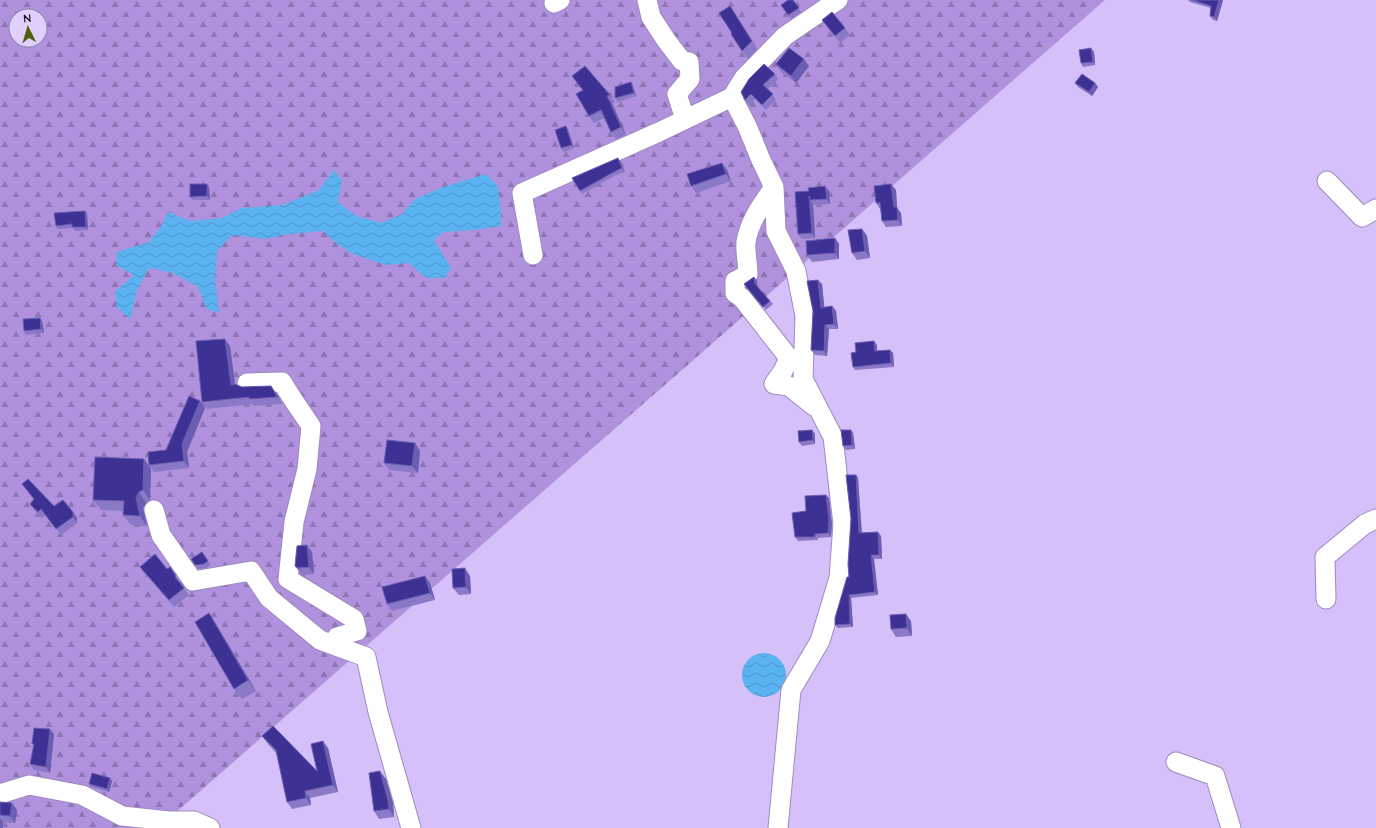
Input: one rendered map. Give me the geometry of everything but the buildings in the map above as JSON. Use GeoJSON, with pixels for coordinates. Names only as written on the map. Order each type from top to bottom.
{"type":"FeatureCollection","features":[{"type":"Feature","properties":{"kind":"street"},"geometry":{"type":"LineString","coordinates":[[534,255],[522,193],[732,97],[744,78],[785,36],[838,0]]}},
{"type":"Feature","properties":{"kind":"street"},"geometry":{"type":"LineString","coordinates":[[644,1],[651,17],[666,40],[682,61],[689,62],[690,79],[677,94],[685,119]]}},
{"type":"Feature","properties":{"kind":"street"},"geometry":{"type":"LineString","coordinates":[[732,97],[747,126],[760,160],[774,187],[776,231],[796,271],[805,316],[803,379],[833,437],[843,524],[839,578],[820,640],[790,690],[778,828]]}},
{"type":"Feature","properties":{"kind":"street"},"geometry":{"type":"LineString","coordinates":[[1327,181],[1362,217],[1376,209]]}},
{"type":"Feature","properties":{"kind":"street"},"geometry":{"type":"LineString","coordinates":[[774,187],[757,212],[748,233],[746,244],[748,274],[735,281],[735,293],[742,298],[789,358],[783,371],[774,384],[789,386],[819,410]]}},
{"type":"Feature","properties":{"kind":"street"},"geometry":{"type":"LineString","coordinates":[[247,384],[282,382],[311,426],[307,469],[294,522],[288,579],[354,619],[357,631],[337,636],[334,645]]}},
{"type":"Feature","properties":{"kind":"street"},"geometry":{"type":"LineString","coordinates":[[154,510],[161,535],[193,581],[251,571],[269,598],[320,640],[366,657],[378,712],[411,828]]}},
{"type":"Feature","properties":{"kind":"street"},"geometry":{"type":"LineString","coordinates":[[1326,599],[1325,557],[1365,524],[1376,519]]}},
{"type":"Feature","properties":{"kind":"street"},"geometry":{"type":"LineString","coordinates":[[1176,762],[1215,776],[1231,828]]}},
{"type":"Feature","properties":{"kind":"street"},"geometry":{"type":"LineString","coordinates":[[0,794],[29,785],[82,795],[122,816],[169,821],[194,821],[210,828]]}},
{"type":"Feature","properties":{"kind":"green space"},"geometry":{"type":"Polygon","coordinates":[[[0,0],[1105,0],[158,828],[0,828],[0,0]]]}},
{"type":"Feature","properties":{"kind":"water"},"geometry":{"type":"Polygon","coordinates":[[[334,170],[342,181],[338,202],[356,216],[381,223],[402,214],[415,199],[443,187],[486,174],[498,186],[501,226],[444,232],[434,240],[451,268],[445,278],[426,278],[409,263],[386,265],[353,254],[337,244],[323,231],[289,234],[266,239],[232,235],[217,251],[215,280],[219,313],[207,309],[198,287],[173,273],[149,268],[137,290],[130,319],[117,307],[115,292],[134,275],[116,265],[117,252],[149,242],[162,225],[168,212],[190,221],[222,218],[242,208],[283,205],[319,190],[334,170]]]}},
{"type":"Feature","properties":{"kind":"water"},"geometry":{"type":"Polygon","coordinates":[[[764,653],[776,657],[782,663],[786,675],[782,687],[776,693],[764,697],[752,693],[746,687],[742,675],[746,663],[752,657],[764,653]]]}}]}
